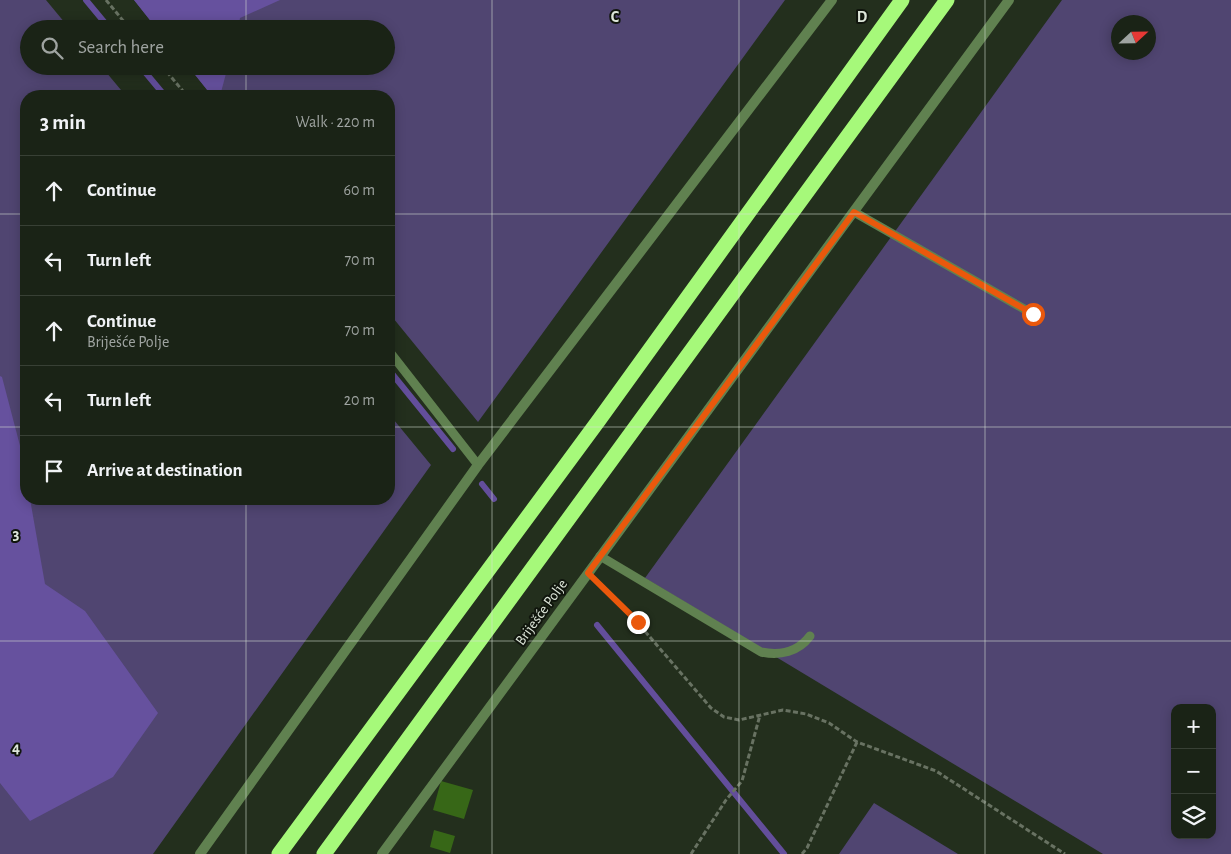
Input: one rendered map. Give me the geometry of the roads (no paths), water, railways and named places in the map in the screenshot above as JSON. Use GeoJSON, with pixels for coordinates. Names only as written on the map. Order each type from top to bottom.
{"type":"FeatureCollection","features":[{"type":"Feature","properties":{"kind":"highway"},"geometry":{"type":"LineString","coordinates":[[279,854],[593,428],[902,0]]}},
{"type":"Feature","properties":{"kind":"highway"},"geometry":{"type":"LineString","coordinates":[[324,854],[947,0]]}},
{"type":"Feature","properties":{"kind":"street"},"geometry":{"type":"LineString","coordinates":[[200,854],[478,465],[832,0]]}},
{"type":"Feature","properties":{"kind":"street","name":"Briješće Polje"},"geometry":{"type":"LineString","coordinates":[[382,854],[1009,0]]}},
{"type":"Feature","properties":{"kind":"lane"},"geometry":{"type":"LineString","coordinates":[[854,212],[1033,314]]}},
{"type":"Feature","properties":{"kind":"lane"},"geometry":{"type":"LineString","coordinates":[[395,359],[478,465]]}},
{"type":"Feature","properties":{"kind":"lane"},"geometry":{"type":"LineString","coordinates":[[600,556],[761,652],[775,654],[796,650],[810,636]]}},
{"type":"Feature","properties":{"kind":"waterway"},"geometry":{"type":"LineString","coordinates":[[86,0],[103,20]]}},
{"type":"Feature","properties":{"kind":"waterway"},"geometry":{"type":"LineString","coordinates":[[148,75],[160,90]]}},
{"type":"Feature","properties":{"kind":"waterway"},"geometry":{"type":"LineString","coordinates":[[395,377],[453,449]]}},
{"type":"Feature","properties":{"kind":"waterway"},"geometry":{"type":"LineString","coordinates":[[482,484],[494,499]]}},
{"type":"Feature","properties":{"kind":"waterway"},"geometry":{"type":"LineString","coordinates":[[597,625],[784,854]]}}]}
